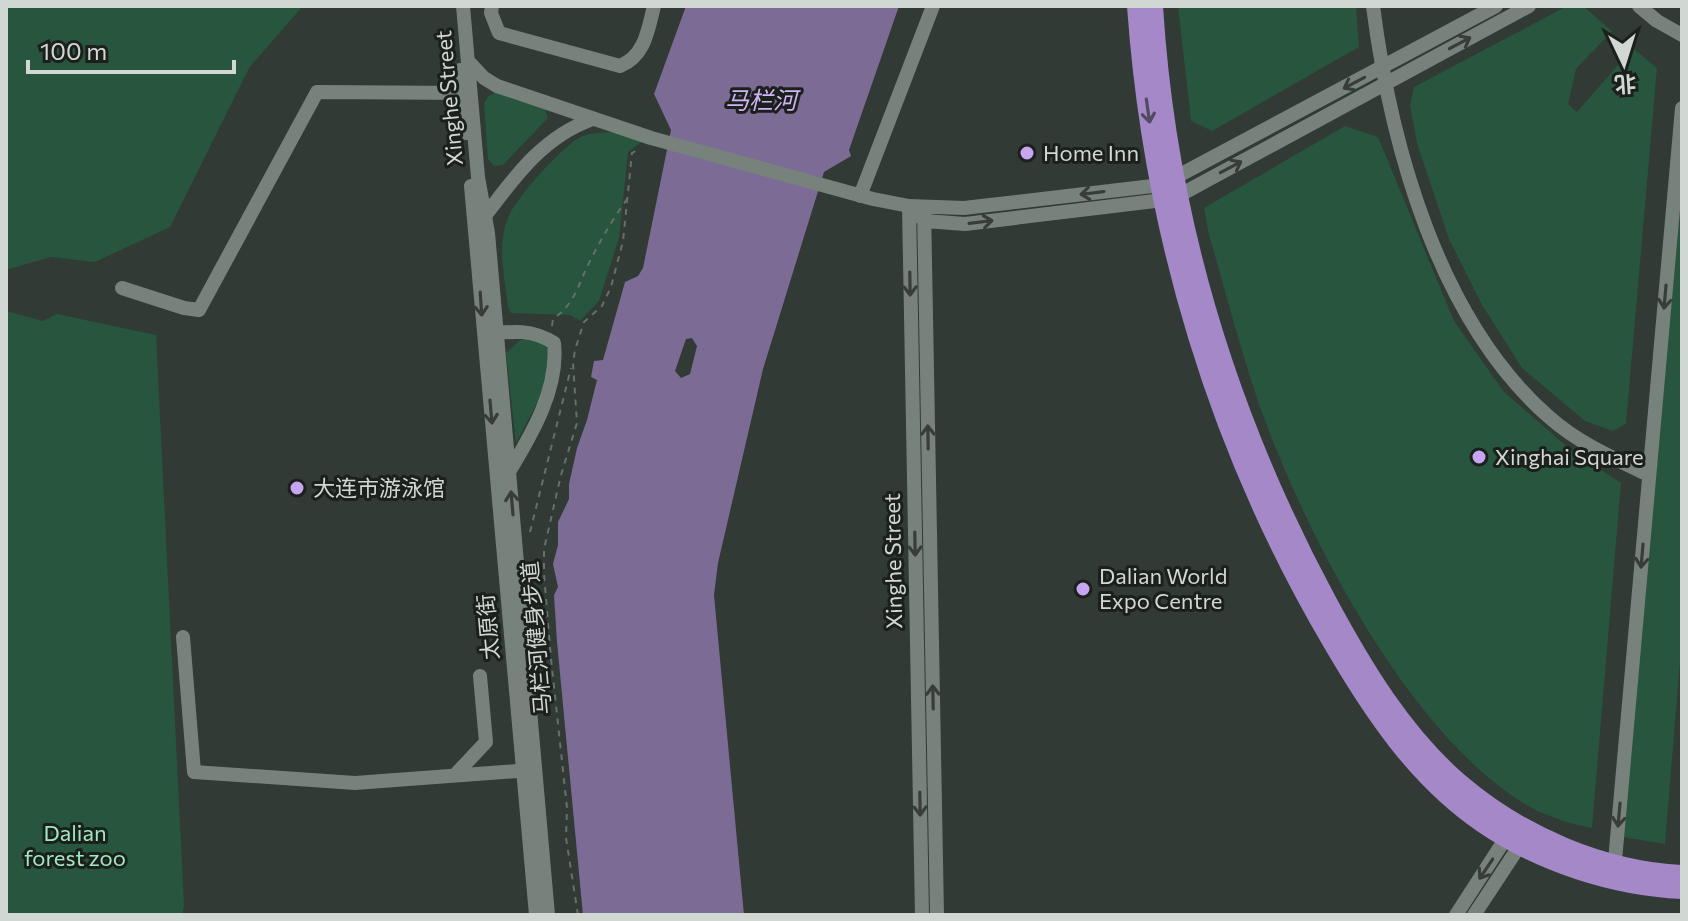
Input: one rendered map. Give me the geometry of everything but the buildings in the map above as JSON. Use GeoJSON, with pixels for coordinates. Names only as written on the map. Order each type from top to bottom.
{"type":"FeatureCollection","features":[{"type":"Feature","properties":{"kind":"highway"},"geometry":{"type":"LineString","coordinates":[[1137,6],[1143,82],[1169,190],[1189,314],[1245,472],[1287,560],[1343,660],[1390,731],[1417,764],[1483,823],[1518,834],[1583,870],[1682,875]]}},
{"type":"Feature","properties":{"kind":"highway"},"geometry":{"type":"LineString","coordinates":[[1153,6],[1169,190]]}},
{"type":"Feature","properties":{"kind":"highway"},"geometry":{"type":"LineString","coordinates":[[1614,871],[1682,889]]}},
{"type":"Feature","properties":{"kind":"street","name":"Xinghe Street"},"geometry":{"type":"LineString","coordinates":[[454,6],[467,93],[490,334],[509,472]]}},
{"type":"Feature","properties":{"kind":"street","name":"Xinghe Street"},"geometry":{"type":"LineString","coordinates":[[463,6],[468,61],[467,93]]}},
{"type":"Feature","properties":{"kind":"street"},"geometry":{"type":"LineString","coordinates":[[492,6],[491,13],[499,33],[620,66],[643,48],[654,6]]}},
{"type":"Feature","properties":{"kind":"street"},"geometry":{"type":"LineString","coordinates":[[860,196],[933,6]]}},
{"type":"Feature","properties":{"kind":"street"},"geometry":{"type":"LineString","coordinates":[[1373,6],[1385,84],[1420,206],[1458,296],[1483,340],[1512,380],[1551,419],[1597,450],[1649,475]]}},
{"type":"Feature","properties":{"kind":"street"},"geometry":{"type":"LineString","coordinates":[[1169,190],[1382,67],[1496,6]]}},
{"type":"Feature","properties":{"kind":"street"},"geometry":{"type":"LineString","coordinates":[[468,61],[484,78],[497,86],[593,119],[646,143],[919,211],[1169,190],[1385,84],[1529,6]]}},
{"type":"Feature","properties":{"kind":"street"},"geometry":{"type":"LineString","coordinates":[[1639,6],[1682,35]]}},
{"type":"Feature","properties":{"kind":"street"},"geometry":{"type":"LineString","coordinates":[[122,288],[199,310],[317,92],[467,93]]}},
{"type":"Feature","properties":{"kind":"street"},"geometry":{"type":"LineString","coordinates":[[1614,871],[1682,108]]}},
{"type":"Feature","properties":{"kind":"street"},"geometry":{"type":"LineString","coordinates":[[480,216],[552,139],[573,126],[593,119]]}},
{"type":"Feature","properties":{"kind":"street","name":"Xinghe Street"},"geometry":{"type":"LineString","coordinates":[[919,211],[922,915]]}},
{"type":"Feature","properties":{"kind":"street","name":"Xinghe Street"},"geometry":{"type":"LineString","coordinates":[[919,211],[937,915]]}},
{"type":"Feature","properties":{"kind":"street"},"geometry":{"type":"LineString","coordinates":[[490,334],[524,331],[548,339],[554,343],[557,363],[548,393],[509,472]]}},
{"type":"Feature","properties":{"kind":"street","name":"太原街"},"geometry":{"type":"LineString","coordinates":[[490,334],[529,770],[548,915]]}},
{"type":"Feature","properties":{"kind":"street","name":"太原街"},"geometry":{"type":"LineString","coordinates":[[509,472],[536,915]]}},
{"type":"Feature","properties":{"kind":"street"},"geometry":{"type":"LineString","coordinates":[[183,637],[194,772],[355,783],[529,770]]}},
{"type":"Feature","properties":{"kind":"street"},"geometry":{"type":"LineString","coordinates":[[454,776],[486,742],[480,676]]}},
{"type":"Feature","properties":{"kind":"street"},"geometry":{"type":"LineString","coordinates":[[1456,915],[1518,834]]}},
{"type":"Feature","properties":{"kind":"street"},"geometry":{"type":"LineString","coordinates":[[1474,915],[1518,834]]}},
{"type":"Feature","properties":{"kind":"path","name":"马栏河健身步道"},"geometry":{"type":"LineString","coordinates":[[578,915],[566,838],[567,808],[544,549],[577,423],[573,363],[584,322],[602,306],[611,287],[623,241],[632,153],[646,143]]}},
{"type":"Feature","properties":{"kind":"path"},"geometry":{"type":"LineString","coordinates":[[548,339],[553,319],[578,293],[588,264],[627,198]]}},
{"type":"Feature","properties":{"kind":"path"},"geometry":{"type":"LineString","coordinates":[[530,533],[573,363]]}},
{"type":"Feature","properties":{"kind":"green space"},"geometry":{"type":"Polygon","coordinates":[[[6,6],[303,6],[249,68],[170,227],[95,262],[51,257],[6,270],[6,6]]]}},
{"type":"Feature","properties":{"kind":"green space"},"geometry":{"type":"Polygon","coordinates":[[[1178,6],[1356,6],[1359,47],[1212,131],[1191,121],[1178,6]]]}},
{"type":"Feature","properties":{"kind":"green space"},"geometry":{"type":"Polygon","coordinates":[[[1567,6],[1583,6],[1612,31],[1576,69],[1568,104],[1577,112],[1633,48],[1657,68],[1626,424],[1613,431],[1585,421],[1522,368],[1482,305],[1449,239],[1418,147],[1410,106],[1414,87],[1567,6]]]}},
{"type":"Feature","properties":{"kind":"green space"},"geometry":{"type":"Polygon","coordinates":[[[497,92],[545,109],[548,118],[503,165],[494,166],[488,159],[484,104],[488,96],[497,92]]]}},
{"type":"Feature","properties":{"kind":"green space"},"geometry":{"type":"Polygon","coordinates":[[[1345,126],[1378,137],[1454,321],[1504,392],[1571,450],[1621,483],[1592,828],[1552,817],[1514,797],[1473,764],[1434,722],[1397,674],[1332,567],[1280,459],[1261,410],[1240,345],[1204,208],[1345,126]]]}},
{"type":"Feature","properties":{"kind":"green space"},"geometry":{"type":"Polygon","coordinates":[[[614,132],[643,141],[628,152],[619,238],[599,301],[580,321],[570,315],[511,313],[502,252],[504,230],[512,211],[538,176],[577,139],[590,134],[614,132]]]}},
{"type":"Feature","properties":{"kind":"green space"},"geometry":{"type":"Polygon","coordinates":[[[1682,155],[1682,638],[1665,844],[1622,837],[1682,155]]]}},
{"type":"Feature","properties":{"kind":"green space","name":"Dalian forest zoo"},"geometry":{"type":"Polygon","coordinates":[[[6,311],[43,321],[57,314],[156,335],[184,905],[182,915],[6,915],[6,311]]]}},
{"type":"Feature","properties":{"kind":"green space"},"geometry":{"type":"Polygon","coordinates":[[[531,339],[544,344],[550,355],[550,364],[538,400],[516,443],[506,353],[520,340],[531,339]]]}},
{"type":"Feature","properties":{"kind":"water","name":"马栏河"},"geometry":{"type":"Polygon","coordinates":[[[686,6],[899,6],[849,150],[851,156],[824,172],[763,369],[718,563],[714,595],[744,915],[583,915],[557,642],[554,595],[558,587],[553,564],[558,545],[558,522],[569,499],[577,448],[597,380],[591,377],[594,361],[603,360],[625,282],[638,276],[643,268],[671,130],[654,94],[686,6]],[[692,338],[686,339],[675,371],[681,378],[690,374],[697,346],[692,338]]]}},
{"type":"Feature","properties":{"kind":"place","name":"Home Inn"},"geometry":{"type":"Point","coordinates":[1027,153]}},
{"type":"Feature","properties":{"kind":"place","name":"Xinghai Square"},"geometry":{"type":"Point","coordinates":[1479,457]}},
{"type":"Feature","properties":{"kind":"place","name":"大连市游泳馆"},"geometry":{"type":"Point","coordinates":[297,488]}},
{"type":"Feature","properties":{"kind":"place","name":"Dalian World Expo Centre"},"geometry":{"type":"Point","coordinates":[1083,589]}}]}
